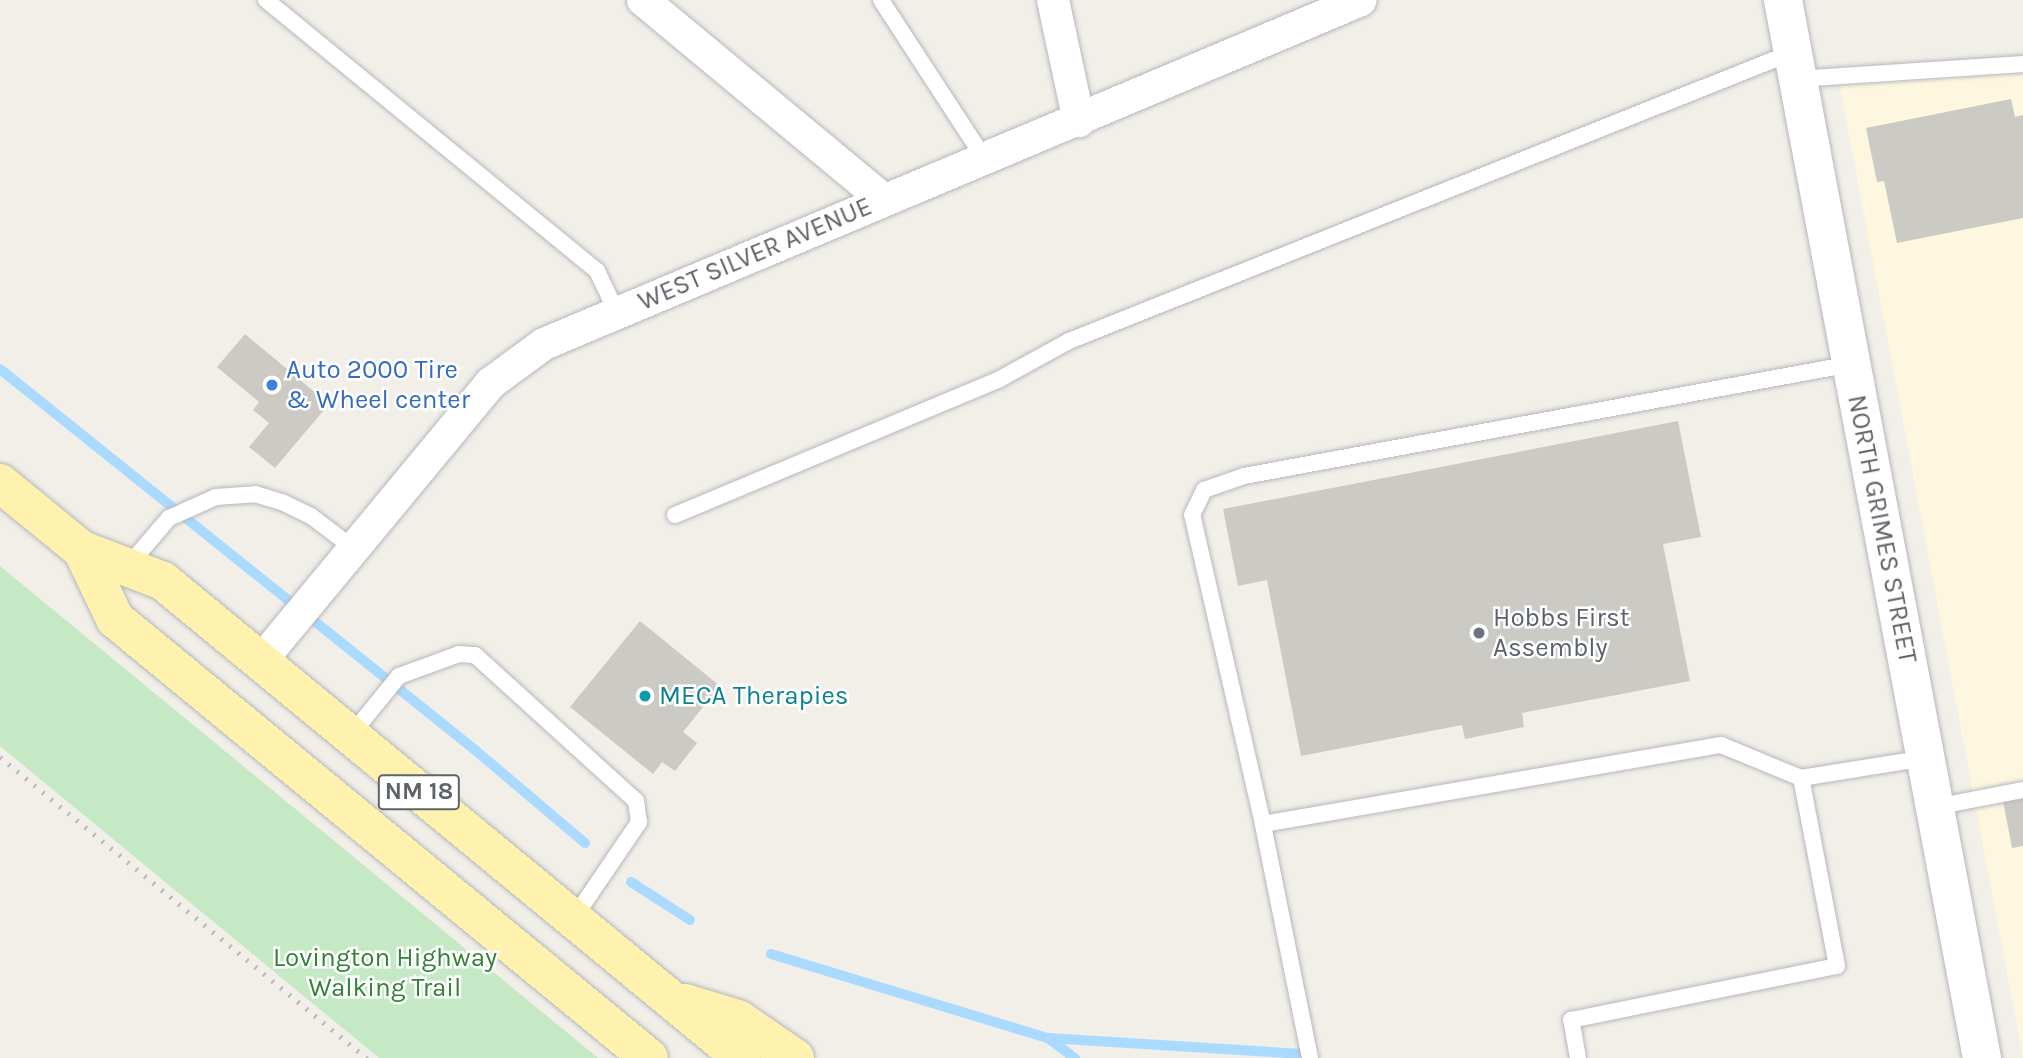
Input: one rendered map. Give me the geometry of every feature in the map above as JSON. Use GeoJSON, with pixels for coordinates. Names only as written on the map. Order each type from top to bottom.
{"type":"FeatureCollection","features":[{"type":"Feature","properties":{"kind":"main road","name":"NORTH GRIMES STREET"},"geometry":{"type":"LineString","coordinates":[[1783,0],[1982,1058]]}},
{"type":"Feature","properties":{"kind":"main road","name":"NM 18"},"geometry":{"type":"LineString","coordinates":[[0,483],[82,550],[163,581],[742,1058]]}},
{"type":"Feature","properties":{"kind":"main road","name":"NM 18"},"geometry":{"type":"LineString","coordinates":[[82,550],[115,619],[649,1058]]}},
{"type":"Feature","properties":{"kind":"main road"},"geometry":{"type":"LineString","coordinates":[[668,997],[738,1019],[795,1058]]}},
{"type":"Feature","properties":{"kind":"street"},"geometry":{"type":"LineString","coordinates":[[643,0],[883,199]]}},
{"type":"Feature","properties":{"kind":"street"},"geometry":{"type":"LineString","coordinates":[[1053,0],[1079,121]]}},
{"type":"Feature","properties":{"kind":"street","name":"WEST SILVER AVENUE"},"geometry":{"type":"LineString","coordinates":[[260,662],[491,383],[544,344],[1361,0]]}},
{"type":"Feature","properties":{"kind":"lane"},"geometry":{"type":"LineString","coordinates":[[266,0],[597,271],[617,313]]}},
{"type":"Feature","properties":{"kind":"lane"},"geometry":{"type":"LineString","coordinates":[[881,0],[984,158]]}},
{"type":"Feature","properties":{"kind":"lane"},"geometry":{"type":"LineString","coordinates":[[675,515],[1000,379],[1069,341],[1795,66],[2023,64]]}},
{"type":"Feature","properties":{"kind":"lane"},"geometry":{"type":"LineString","coordinates":[[1310,1058],[1263,824],[1192,516],[1204,490],[1258,473],[1852,364]]}},
{"type":"Feature","properties":{"kind":"lane"},"geometry":{"type":"LineString","coordinates":[[126,567],[169,518],[216,497],[256,494],[282,502],[311,516],[353,548]]}},
{"type":"Feature","properties":{"kind":"lane"},"geometry":{"type":"LineString","coordinates":[[351,736],[399,676],[459,654],[475,655],[636,801],[639,822],[573,919]]}},
{"type":"Feature","properties":{"kind":"lane"},"geometry":{"type":"LineString","coordinates":[[1263,824],[1721,745],[1801,778],[1926,758]]}},
{"type":"Feature","properties":{"kind":"lane"},"geometry":{"type":"LineString","coordinates":[[1578,1058],[1572,1020],[1837,966],[1801,778]]}},
{"type":"Feature","properties":{"kind":"lane"},"geometry":{"type":"LineString","coordinates":[[1935,807],[2023,790]]}},
{"type":"Feature","properties":{"kind":"shaded area"},"geometry":{"type":"Polygon","coordinates":[[[2023,63],[2023,1058],[1838,77],[2023,63]]]}},
{"type":"Feature","properties":{"kind":"green space","name":"Lovington Highway Walking Trail"},"geometry":{"type":"Polygon","coordinates":[[[0,566],[598,1058],[379,1058],[0,746],[0,566]]]}},
{"type":"Feature","properties":{"kind":"building"},"geometry":{"type":"Polygon","coordinates":[[[2011,99],[2015,117],[2023,115],[2023,218],[1897,243],[1884,181],[1877,182],[1866,128],[2011,99]]]}},
{"type":"Feature","properties":{"kind":"building","name":"Auto 2000 Tire & Wheel center"},"geometry":{"type":"Polygon","coordinates":[[[245,334],[329,404],[275,468],[249,447],[269,423],[253,410],[259,402],[217,367],[245,334]]]}},
{"type":"Feature","properties":{"kind":"building","name":"Hobbs First Assembly"},"geometry":{"type":"Polygon","coordinates":[[[1678,421],[1701,537],[1663,544],[1690,681],[1522,713],[1524,727],[1465,739],[1462,725],[1301,756],[1267,580],[1238,586],[1223,509],[1678,421]]]}},
{"type":"Feature","properties":{"kind":"building","name":"MECA Therapies"},"geometry":{"type":"Polygon","coordinates":[[[640,621],[720,686],[683,732],[697,743],[675,771],[662,762],[653,774],[570,707],[640,621]]]}},
{"type":"Feature","properties":{"kind":"building"},"geometry":{"type":"Polygon","coordinates":[[[2023,798],[2023,846],[2012,848],[2003,801],[2023,798]]]}},
{"type":"Feature","properties":{"kind":"waterway"},"geometry":{"type":"LineString","coordinates":[[0,369],[475,750],[585,843]]}},
{"type":"Feature","properties":{"kind":"waterway"},"geometry":{"type":"LineString","coordinates":[[631,882],[690,920]]}},
{"type":"Feature","properties":{"kind":"waterway"},"geometry":{"type":"LineString","coordinates":[[771,954],[1048,1038],[1300,1054]]}},
{"type":"Feature","properties":{"kind":"waterway"},"geometry":{"type":"LineString","coordinates":[[1048,1038],[1075,1058]]}},
{"type":"Feature","properties":{"kind":"railway"},"geometry":{"type":"LineString","coordinates":[[0,757],[367,1058]]}},
{"type":"Feature","properties":{"kind":"place","name":"Auto 2000 Tire & Wheel center"},"geometry":{"type":"Point","coordinates":[272,385]}},
{"type":"Feature","properties":{"kind":"place","name":"Hobbs First Assembly"},"geometry":{"type":"Point","coordinates":[1479,633]}},
{"type":"Feature","properties":{"kind":"place","name":"MECA Therapies"},"geometry":{"type":"Point","coordinates":[645,696]}}]}
